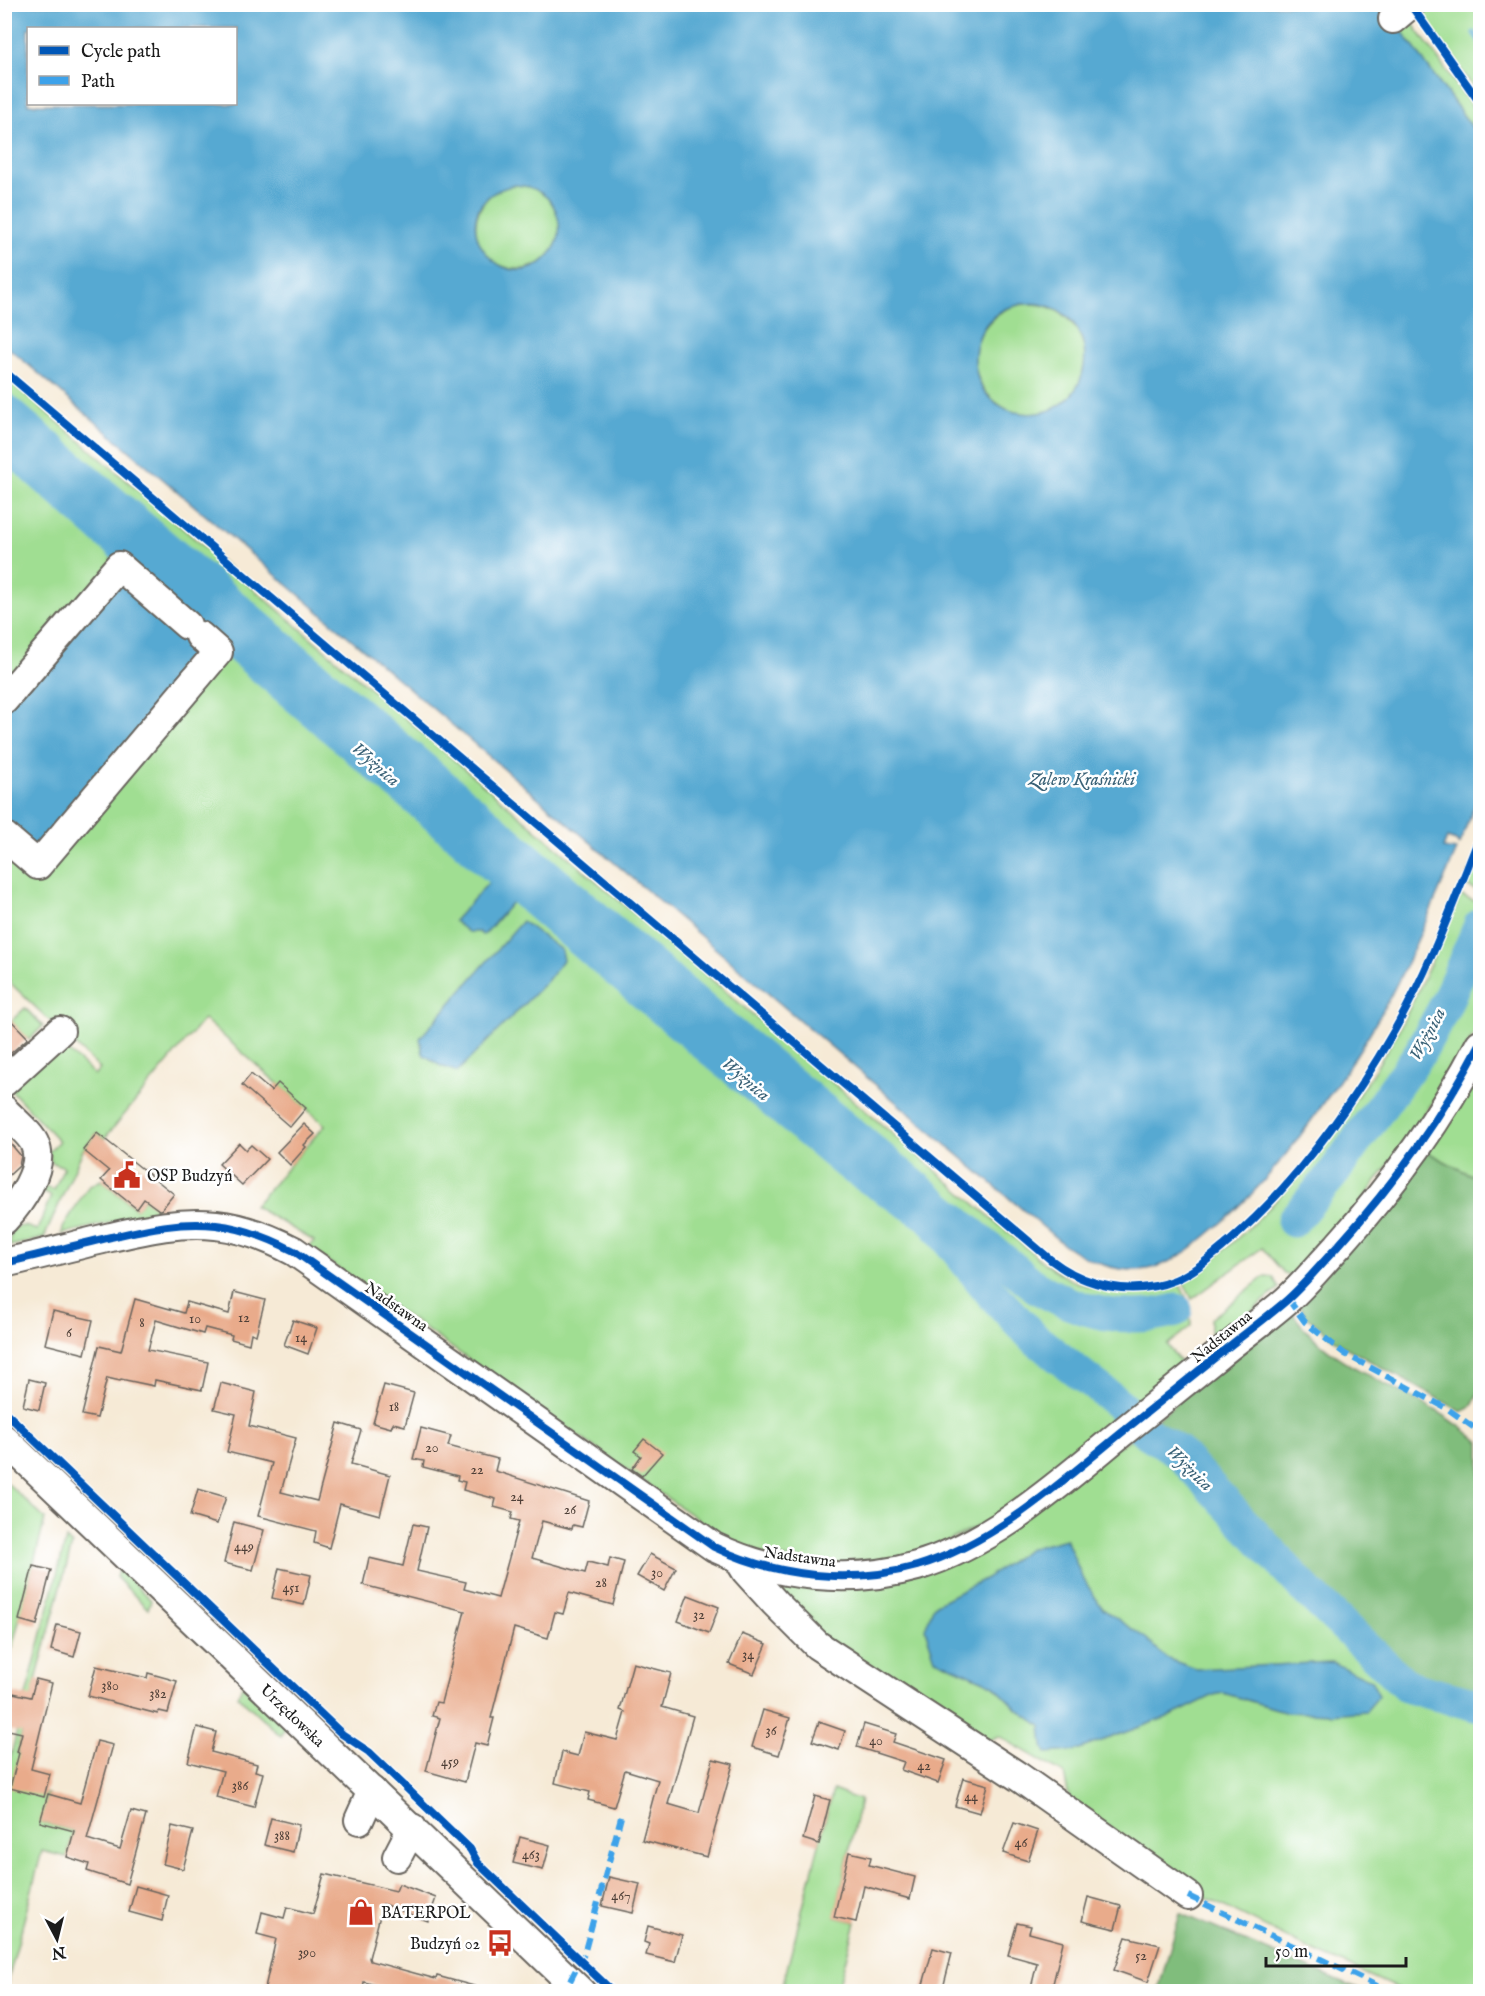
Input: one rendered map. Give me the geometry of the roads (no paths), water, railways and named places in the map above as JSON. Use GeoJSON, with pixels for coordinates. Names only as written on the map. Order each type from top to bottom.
{"type":"FeatureCollection","features":[{"type":"Feature","properties":{"kind":"street"},"geometry":{"type":"LineString","coordinates":[[4,700],[119,566],[218,652],[38,865],[4,836]]}},
{"type":"Feature","properties":{"kind":"street"},"geometry":{"type":"LineString","coordinates":[[4,1082],[60,1031]]}},
{"type":"Feature","properties":{"kind":"street","name":"Nadstawna"},"geometry":{"type":"LineString","coordinates":[[5,1263],[92,1241],[171,1225],[215,1225],[235,1228],[273,1240],[294,1251],[376,1308],[714,1547],[738,1558],[773,1568],[827,1576],[866,1576],[920,1565],[962,1548],[1014,1517],[1143,1416],[1213,1352],[1290,1287],[1367,1213],[1406,1165],[1439,1115],[1480,1044]]}},
{"type":"Feature","properties":{"kind":"street"},"geometry":{"type":"LineString","coordinates":[[4,1110],[35,1144],[37,1152],[34,1172],[26,1191],[8,1207]]}},
{"type":"Feature","properties":{"kind":"street","name":"Urzędowska"},"geometry":{"type":"LineString","coordinates":[[4,1439],[581,1992]]}},
{"type":"Feature","properties":{"kind":"street","name":"Nadstawna"},"geometry":{"type":"LineString","coordinates":[[738,1558],[746,1571],[817,1645],[1019,1777],[1188,1896]]}},
{"type":"Feature","properties":{"kind":"street"},"geometry":{"type":"LineString","coordinates":[[358,1820],[372,1791]]}},
{"type":"Feature","properties":{"kind":"street"},"geometry":{"type":"LineString","coordinates":[[397,1857],[412,1828]]}},
{"type":"Feature","properties":{"kind":"water","name":"Zalew Kraśnicki"},"geometry":{"type":"Polygon","coordinates":[[[5,5],[1383,5],[1480,138],[1480,791],[1459,845],[1456,841],[1447,838],[1443,848],[1457,850],[1417,942],[1365,1042],[1305,1129],[1257,1188],[1231,1215],[1185,1252],[1167,1263],[1148,1269],[1125,1270],[1103,1265],[1063,1244],[5,345],[5,5]],[[515,185],[489,196],[477,213],[476,231],[483,249],[497,263],[515,270],[534,267],[553,250],[557,243],[559,227],[556,211],[547,198],[538,191],[515,185]],[[1022,304],[1005,309],[987,323],[981,332],[975,352],[975,363],[980,384],[990,398],[999,405],[1015,412],[1041,413],[1062,404],[1076,389],[1083,369],[1084,349],[1077,329],[1063,313],[1040,304],[1022,304]]]}},
{"type":"Feature","properties":{"kind":"water"},"geometry":{"type":"Polygon","coordinates":[[[120,572],[213,652],[39,858],[5,829],[5,707],[120,572]]]}},
{"type":"Feature","properties":{"kind":"water"},"geometry":{"type":"Polygon","coordinates":[[[490,881],[513,901],[485,934],[468,932],[454,921],[490,881]]]}},
{"type":"Feature","properties":{"kind":"water"},"geometry":{"type":"Polygon","coordinates":[[[522,921],[561,950],[563,960],[548,980],[457,1072],[441,1066],[423,1054],[420,1038],[522,921]]]}},
{"type":"Feature","properties":{"kind":"water"},"geometry":{"type":"Polygon","coordinates":[[[1066,1539],[1082,1577],[1103,1609],[1147,1639],[1166,1658],[1196,1669],[1332,1662],[1371,1680],[1379,1696],[1366,1711],[1330,1714],[1287,1712],[1223,1693],[1173,1715],[1074,1751],[1046,1753],[1041,1726],[1017,1709],[993,1685],[935,1659],[925,1629],[934,1605],[986,1578],[1028,1549],[1066,1539]]]}},
{"type":"Feature","properties":{"kind":"waterway"},"geometry":{"type":"LineString","coordinates":[[1474,33],[1480,42]]}},
{"type":"Feature","properties":{"kind":"waterway","name":"Wyżnica"},"geometry":{"type":"LineString","coordinates":[[4,409],[733,1035],[1036,1287],[1070,1304],[1104,1314],[1139,1316],[1176,1310]]}},
{"type":"Feature","properties":{"kind":"waterway","name":"Wyżnica"},"geometry":{"type":"LineString","coordinates":[[4,441],[164,583],[599,956],[850,1166],[929,1216],[991,1293],[1034,1338],[1119,1404],[1146,1432],[1177,1451],[1308,1592],[1408,1687],[1480,1706]]}},
{"type":"Feature","properties":{"kind":"waterway"},"geometry":{"type":"LineString","coordinates":[[199,627],[206,619]]}},
{"type":"Feature","properties":{"kind":"waterway","name":"Wyżnica"},"geometry":{"type":"LineString","coordinates":[[1293,1221],[1332,1175],[1419,1054],[1445,1006],[1480,925]]}},
{"type":"Feature","properties":{"kind":"place","name":"OSP Budzyń"},"geometry":{"type":"Point","coordinates":[127,1175]}},
{"type":"Feature","properties":{"kind":"place","name":"BATERPOL"},"geometry":{"type":"Point","coordinates":[361,1912]}},
{"type":"Feature","properties":{"kind":"place","name":"Budzyń 02"},"geometry":{"type":"Point","coordinates":[500,1943]}}]}
